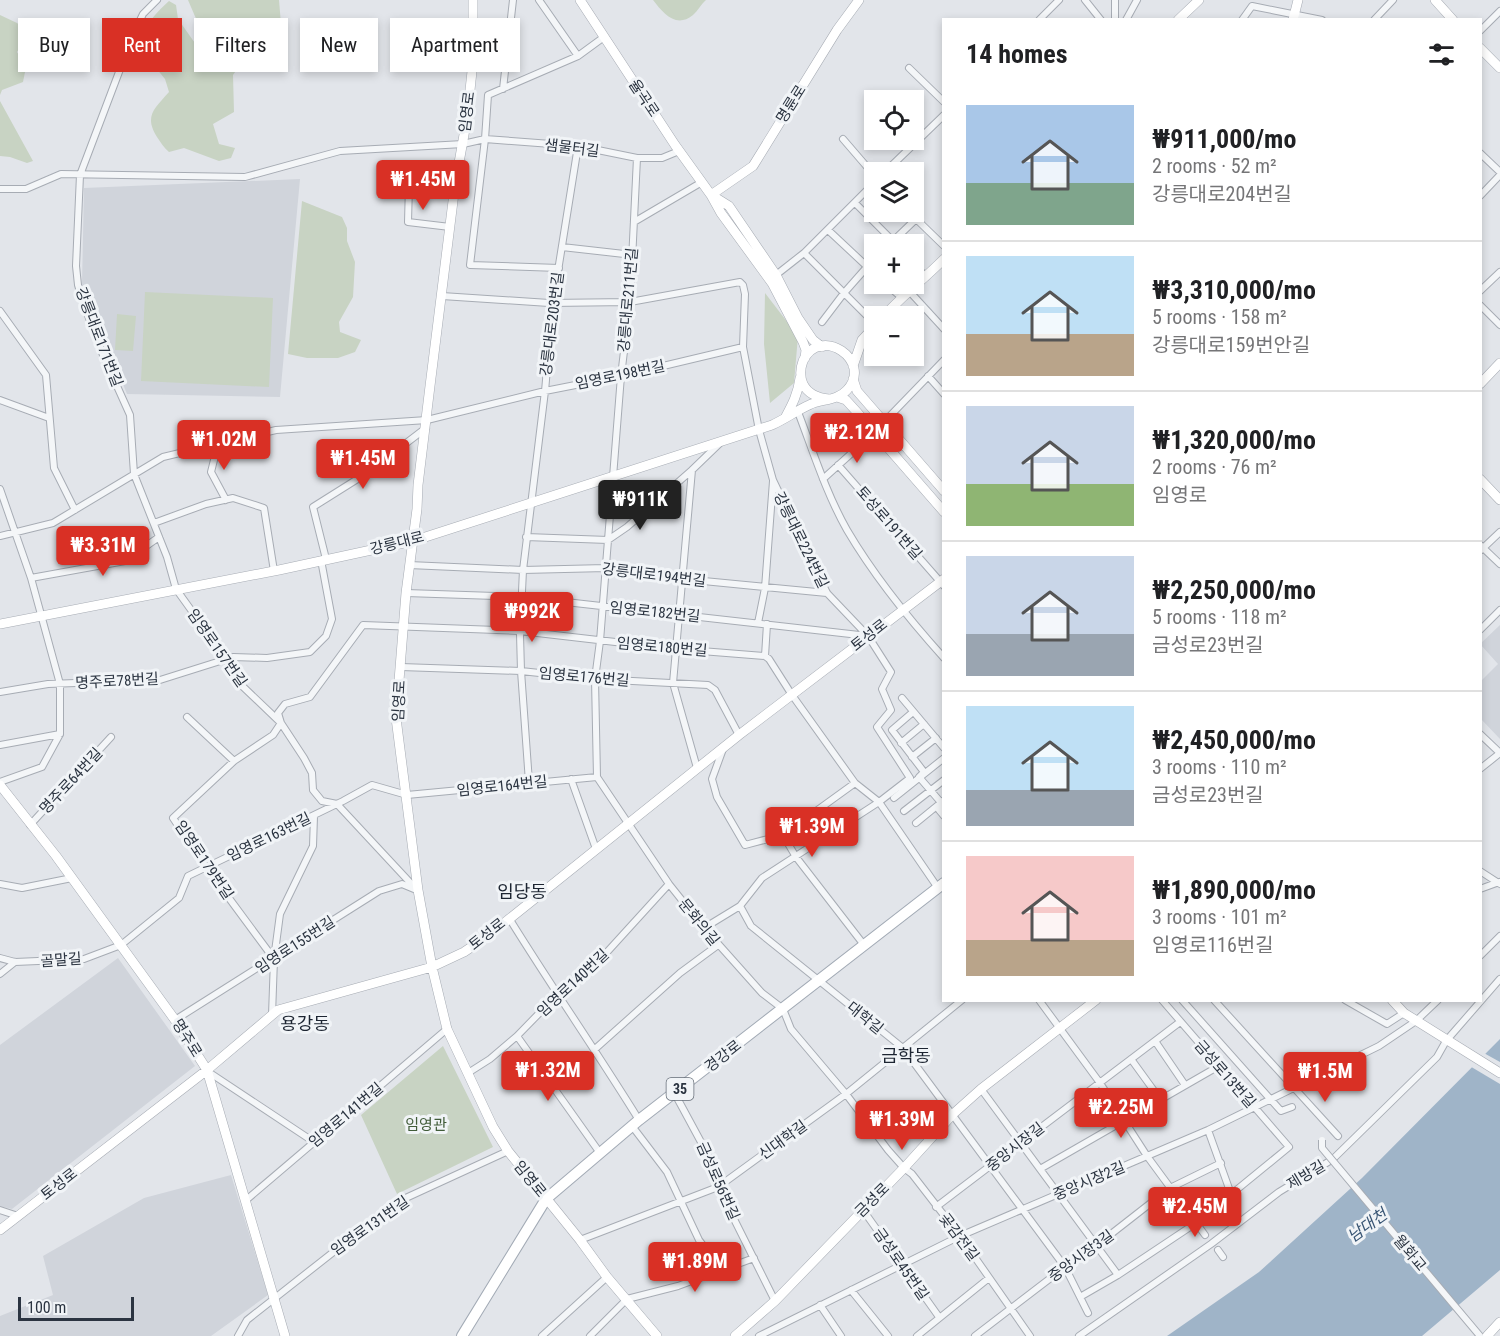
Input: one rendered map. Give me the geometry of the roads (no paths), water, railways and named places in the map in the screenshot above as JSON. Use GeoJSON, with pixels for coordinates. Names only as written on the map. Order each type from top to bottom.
{"type":"FeatureCollection","features":[{"type":"Feature","properties":{"kind":"main road","name":"경강로"},"geometry":{"type":"LineString","coordinates":[[462,1336],[546,1199],[636,1123],[941,885]]}},
{"type":"Feature","properties":{"kind":"street","name":"강릉대로171번길"},"geometry":{"type":"LineString","coordinates":[[157,0],[143,14],[133,35],[80,175],[76,266],[78,285],[99,345],[130,415],[134,474],[167,557],[176,590]]}},
{"type":"Feature","properties":{"kind":"street","name":"임영로"},"geometry":{"type":"LineString","coordinates":[[473,0],[473,62],[463,144],[455,185],[409,564],[396,718],[418,890],[432,967],[447,1029],[493,1127],[508,1151],[607,1277],[657,1336]]}},
{"type":"Feature","properties":{"kind":"street"},"geometry":{"type":"LineString","coordinates":[[503,89],[513,0]]}},
{"type":"Feature","properties":{"kind":"street"},"geometry":{"type":"LineString","coordinates":[[539,0],[578,56]]}},
{"type":"Feature","properties":{"kind":"street","name":"율곡로"},"geometry":{"type":"LineString","coordinates":[[580,0],[721,213],[772,284],[803,342],[806,350],[805,358]]}},
{"type":"Feature","properties":{"kind":"street","name":"명륜로"},"geometry":{"type":"LineString","coordinates":[[711,195],[753,166],[837,30],[859,0]]}},
{"type":"Feature","properties":{"kind":"street"},"geometry":{"type":"LineString","coordinates":[[1041,18],[1059,0]]}},
{"type":"Feature","properties":{"kind":"street"},"geometry":{"type":"LineString","coordinates":[[1084,0],[1099,18]]}},
{"type":"Feature","properties":{"kind":"street"},"geometry":{"type":"LineString","coordinates":[[1115,0],[1115,18]]}},
{"type":"Feature","properties":{"kind":"street"},"geometry":{"type":"LineString","coordinates":[[1127,18],[1137,0]]}},
{"type":"Feature","properties":{"kind":"street"},"geometry":{"type":"LineString","coordinates":[[1180,18],[1199,0]]}},
{"type":"Feature","properties":{"kind":"street"},"geometry":{"type":"LineString","coordinates":[[1243,18],[1252,6],[1294,16],[1298,0]]}},
{"type":"Feature","properties":{"kind":"street"},"geometry":{"type":"LineString","coordinates":[[1376,18],[1393,0]]}},
{"type":"Feature","properties":{"kind":"street"},"geometry":{"type":"LineString","coordinates":[[1435,0],[1451,18]]}},
{"type":"Feature","properties":{"kind":"street"},"geometry":{"type":"LineString","coordinates":[[1482,29],[1500,11]]}},
{"type":"Feature","properties":{"kind":"street"},"geometry":{"type":"LineString","coordinates":[[559,268],[470,265],[488,95],[578,56],[604,37]]}},
{"type":"Feature","properties":{"kind":"street"},"geometry":{"type":"LineString","coordinates":[[1482,50],[1500,68]]}},
{"type":"Feature","properties":{"kind":"street"},"geometry":{"type":"LineString","coordinates":[[909,68],[942,100]]}},
{"type":"Feature","properties":{"kind":"street"},"geometry":{"type":"LineString","coordinates":[[895,162],[942,117]]}},
{"type":"Feature","properties":{"kind":"street"},"geometry":{"type":"LineString","coordinates":[[843,139],[864,163]]}},
{"type":"Feature","properties":{"kind":"street","name":"샘물터길"},"geometry":{"type":"LineString","coordinates":[[0,189],[26,189],[61,174],[244,177],[340,151],[463,144],[485,140],[578,146],[637,158],[662,158],[680,151]]}},
{"type":"Feature","properties":{"kind":"street","name":"강릉대로203번길"},"geometry":{"type":"LineString","coordinates":[[529,782],[521,671],[523,570],[545,391],[553,302],[578,146]]}},
{"type":"Feature","properties":{"kind":"street"},"geometry":{"type":"LineString","coordinates":[[1482,155],[1500,174],[1482,194]]}},
{"type":"Feature","properties":{"kind":"street","name":"강릉대로211번길"},"geometry":{"type":"LineString","coordinates":[[597,777],[595,679],[621,376],[630,302],[637,158]]}},
{"type":"Feature","properties":{"kind":"street"},"geometry":{"type":"LineString","coordinates":[[634,222],[702,182]]}},
{"type":"Feature","properties":{"kind":"street"},"geometry":{"type":"LineString","coordinates":[[409,185],[408,222],[450,227]]}},
{"type":"Feature","properties":{"kind":"street"},"geometry":{"type":"LineString","coordinates":[[776,275],[804,254],[864,194]]}},
{"type":"Feature","properties":{"kind":"street","name":"율곡로"},"geometry":{"type":"LineString","coordinates":[[711,195],[729,206],[776,275],[798,318],[813,340],[822,347]]}},
{"type":"Feature","properties":{"kind":"street"},"geometry":{"type":"LineString","coordinates":[[855,203],[884,234]]}},
{"type":"Feature","properties":{"kind":"street"},"geometry":{"type":"LineString","coordinates":[[902,234],[913,222]]}},
{"type":"Feature","properties":{"kind":"street"},"geometry":{"type":"LineString","coordinates":[[919,222],[942,244]]}},
{"type":"Feature","properties":{"kind":"street"},"geometry":{"type":"LineString","coordinates":[[828,230],[864,263]]}},
{"type":"Feature","properties":{"kind":"street"},"geometry":{"type":"LineString","coordinates":[[562,247],[633,255]]}},
{"type":"Feature","properties":{"kind":"street"},"geometry":{"type":"LineString","coordinates":[[804,254],[864,314]]}},
{"type":"Feature","properties":{"kind":"street"},"geometry":{"type":"LineString","coordinates":[[894,306],[942,261]]}},
{"type":"Feature","properties":{"kind":"street"},"geometry":{"type":"LineString","coordinates":[[822,321],[864,270]]}},
{"type":"Feature","properties":{"kind":"street"},"geometry":{"type":"LineString","coordinates":[[1482,289],[1500,272]]}},
{"type":"Feature","properties":{"kind":"street","name":"강릉대로224번길"},"geometry":{"type":"LineString","coordinates":[[630,302],[740,282],[743,285],[745,294],[743,347],[759,430],[773,480],[827,593],[868,636],[891,672],[882,689],[891,710],[877,727],[910,778],[879,802]]}},
{"type":"Feature","properties":{"kind":"street"},"geometry":{"type":"LineString","coordinates":[[905,295],[942,327]]}},
{"type":"Feature","properties":{"kind":"street"},"geometry":{"type":"LineString","coordinates":[[442,296],[553,302],[630,302]]}},
{"type":"Feature","properties":{"kind":"street"},"geometry":{"type":"LineString","coordinates":[[1482,307],[1500,325]]}},
{"type":"Feature","properties":{"kind":"street"},"geometry":{"type":"LineString","coordinates":[[0,311],[46,375],[54,468],[75,510]]}},
{"type":"Feature","properties":{"kind":"street"},"geometry":{"type":"LineString","coordinates":[[864,338],[853,366],[853,379],[857,391],[942,489]]}},
{"type":"Feature","properties":{"kind":"street"},"geometry":{"type":"LineString","coordinates":[[783,420],[799,390],[800,374],[805,358],[811,351],[822,347],[843,348],[862,340]]}},
{"type":"Feature","properties":{"kind":"street","name":"임영로198번길"},"geometry":{"type":"LineString","coordinates":[[426,424],[545,391],[621,376],[743,347]]}},
{"type":"Feature","properties":{"kind":"street"},"geometry":{"type":"LineString","coordinates":[[835,347],[848,356],[853,366]]}},
{"type":"Feature","properties":{"kind":"street"},"geometry":{"type":"LineString","coordinates":[[885,421],[942,362]]}},
{"type":"Feature","properties":{"kind":"street"},"geometry":{"type":"LineString","coordinates":[[1482,382],[1500,363]]}},
{"type":"Feature","properties":{"kind":"street"},"geometry":{"type":"LineString","coordinates":[[800,374],[806,389],[813,395],[846,400],[942,510]]}},
{"type":"Feature","properties":{"kind":"street"},"geometry":{"type":"LineString","coordinates":[[928,376],[942,392]]}},
{"type":"Feature","properties":{"kind":"street"},"geometry":{"type":"LineString","coordinates":[[833,398],[844,393],[853,379]]}},
{"type":"Feature","properties":{"kind":"street","name":"강릉대로"},"geometry":{"type":"LineString","coordinates":[[0,624],[274,571],[413,541],[759,430],[809,405],[833,398]]}},
{"type":"Feature","properties":{"kind":"street"},"geometry":{"type":"LineString","coordinates":[[0,400],[49,418]]}},
{"type":"Feature","properties":{"kind":"street"},"geometry":{"type":"LineString","coordinates":[[798,412],[823,479],[847,530],[901,610],[942,656]]}},
{"type":"Feature","properties":{"kind":"street"},"geometry":{"type":"LineString","coordinates":[[0,536],[53,523],[163,457],[276,430],[426,424]]}},
{"type":"Feature","properties":{"kind":"street","name":"명주로78번길"},"geometry":{"type":"LineString","coordinates":[[0,692],[48,684],[160,680],[233,657],[267,658],[310,652],[326,636],[332,619],[324,560],[313,507],[367,473],[426,424]]}},
{"type":"Feature","properties":{"kind":"street"},"geometry":{"type":"LineString","coordinates":[[823,479],[875,432]]}},
{"type":"Feature","properties":{"kind":"street"},"geometry":{"type":"LineString","coordinates":[[526,537],[608,540],[627,527],[722,441]]}},
{"type":"Feature","properties":{"kind":"street"},"geometry":{"type":"LineString","coordinates":[[218,444],[211,472],[226,500]]}},
{"type":"Feature","properties":{"kind":"street","name":"토성로191번길"},"geometry":{"type":"LineString","coordinates":[[838,465],[942,582]]}},
{"type":"Feature","properties":{"kind":"street"},"geometry":{"type":"LineString","coordinates":[[692,470],[673,683],[698,768]]}},
{"type":"Feature","properties":{"kind":"street"},"geometry":{"type":"LineString","coordinates":[[758,623],[765,588],[773,480]]}},
{"type":"Feature","properties":{"kind":"street"},"geometry":{"type":"LineString","coordinates":[[1482,481],[1500,500]]}},
{"type":"Feature","properties":{"kind":"street"},"geometry":{"type":"LineString","coordinates":[[0,489],[31,578],[60,684],[60,734],[42,767],[0,783]]}},
{"type":"Feature","properties":{"kind":"street"},"geometry":{"type":"LineString","coordinates":[[154,524],[206,504],[233,498],[264,508],[274,571]]}},
{"type":"Feature","properties":{"kind":"street"},"geometry":{"type":"LineString","coordinates":[[1482,547],[1500,532]]}},
{"type":"Feature","properties":{"kind":"street"},"geometry":{"type":"LineString","coordinates":[[31,578],[125,561],[159,537]]}},
{"type":"Feature","properties":{"kind":"street"},"geometry":{"type":"LineString","coordinates":[[1482,549],[1500,564]]}},
{"type":"Feature","properties":{"kind":"street","name":"강릉대로194번길"},"geometry":{"type":"LineString","coordinates":[[409,564],[523,570],[606,568],[683,579],[827,593]]}},
{"type":"Feature","properties":{"kind":"street","name":"토성로"},"geometry":{"type":"LineString","coordinates":[[0,1230],[207,1070],[278,1010],[432,967],[464,952],[488,936],[739,735],[901,610],[942,582]]}},
{"type":"Feature","properties":{"kind":"street","name":"임영로157번길"},"geometry":{"type":"LineString","coordinates":[[176,590],[227,660],[237,681],[281,723],[312,773],[313,790],[322,801],[337,804],[418,890]]}},
{"type":"Feature","properties":{"kind":"street","name":"임영로182번길"},"geometry":{"type":"LineString","coordinates":[[406,593],[521,597],[868,636]]}},
{"type":"Feature","properties":{"kind":"street"},"geometry":{"type":"LineString","coordinates":[[1482,628],[1500,610]]}},
{"type":"Feature","properties":{"kind":"street"},"geometry":{"type":"LineString","coordinates":[[767,624],[765,656],[855,783],[879,802],[941,885]]}},
{"type":"Feature","properties":{"kind":"street","name":"임영로179번길"},"geometry":{"type":"LineString","coordinates":[[274,958],[206,867],[173,818],[234,761],[273,735],[281,723],[278,713],[285,704],[310,697],[363,625],[403,626]]}},
{"type":"Feature","properties":{"kind":"street","name":"임영로180번길"},"geometry":{"type":"LineString","coordinates":[[403,626],[520,631],[676,649],[765,656]]}},
{"type":"Feature","properties":{"kind":"street","name":"임영로176번길"},"geometry":{"type":"LineString","coordinates":[[400,668],[521,671],[595,679],[708,685],[715,690],[739,735]]}},
{"type":"Feature","properties":{"kind":"street"},"geometry":{"type":"LineString","coordinates":[[902,698],[942,746]]}},
{"type":"Feature","properties":{"kind":"street"},"geometry":{"type":"LineString","coordinates":[[914,712],[892,730],[924,772],[919,777]]}},
{"type":"Feature","properties":{"kind":"street"},"geometry":{"type":"LineString","coordinates":[[187,717],[234,761]]}},
{"type":"Feature","properties":{"kind":"street"},"geometry":{"type":"LineString","coordinates":[[901,742],[924,724]]}},
{"type":"Feature","properties":{"kind":"street"},"geometry":{"type":"LineString","coordinates":[[0,745],[60,734]]}},
{"type":"Feature","properties":{"kind":"street"},"geometry":{"type":"LineString","coordinates":[[1482,736],[1500,753],[1482,767]]}},
{"type":"Feature","properties":{"kind":"street","name":"명주로64번길"},"geometry":{"type":"LineString","coordinates":[[30,825],[111,737]]}},
{"type":"Feature","properties":{"kind":"street"},"geometry":{"type":"LineString","coordinates":[[912,757],[936,738]]}},
{"type":"Feature","properties":{"kind":"street"},"geometry":{"type":"LineString","coordinates":[[723,749],[712,779],[717,797],[745,845],[783,835],[855,783]]}},
{"type":"Feature","properties":{"kind":"street"},"geometry":{"type":"LineString","coordinates":[[894,798],[942,760]]}},
{"type":"Feature","properties":{"kind":"street","name":"임영로164번길"},"geometry":{"type":"LineString","coordinates":[[407,795],[597,777]]}},
{"type":"Feature","properties":{"kind":"street","name":"문화의길"},"geometry":{"type":"LineString","coordinates":[[597,777],[669,884],[704,928],[762,993],[783,1009]]}},
{"type":"Feature","properties":{"kind":"street"},"geometry":{"type":"LineString","coordinates":[[919,777],[942,803]]}},
{"type":"Feature","properties":{"kind":"street"},"geometry":{"type":"LineString","coordinates":[[571,779],[596,849]]}},
{"type":"Feature","properties":{"kind":"street"},"geometry":{"type":"LineString","coordinates":[[904,811],[942,782]]}},
{"type":"Feature","properties":{"kind":"street","name":"명주로"},"geometry":{"type":"LineString","coordinates":[[0,783],[121,945],[175,1020],[207,1070],[285,1336]]}},
{"type":"Feature","properties":{"kind":"street","name":"임영로163번길"},"geometry":{"type":"LineString","coordinates":[[121,945],[179,898],[188,876],[314,816],[372,785],[407,795]]}},
{"type":"Feature","properties":{"kind":"street"},"geometry":{"type":"LineString","coordinates":[[704,928],[740,906],[762,878],[879,802]]}},
{"type":"Feature","properties":{"kind":"street"},"geometry":{"type":"LineString","coordinates":[[916,824],[942,805]]}},
{"type":"Feature","properties":{"kind":"street"},"geometry":{"type":"LineString","coordinates":[[272,1015],[274,958],[280,914],[313,846],[314,816]]}},
{"type":"Feature","properties":{"kind":"street"},"geometry":{"type":"LineString","coordinates":[[783,835],[796,857],[864,946]]}},
{"type":"Feature","properties":{"kind":"street"},"geometry":{"type":"LineString","coordinates":[[1482,872],[1499,883]]}},
{"type":"Feature","properties":{"kind":"street"},"geometry":{"type":"LineString","coordinates":[[0,884],[22,888],[72,878]]}},
{"type":"Feature","properties":{"kind":"street"},"geometry":{"type":"LineString","coordinates":[[1482,888],[1499,883]]}},
{"type":"Feature","properties":{"kind":"street","name":"임영로155번길"},"geometry":{"type":"LineString","coordinates":[[175,1020],[379,891],[402,884],[418,890]]}},
{"type":"Feature","properties":{"kind":"street","name":"임영로140번길"},"geometry":{"type":"LineString","coordinates":[[468,1072],[490,1059],[557,996],[598,962],[669,884]]}},
{"type":"Feature","properties":{"kind":"street","name":"대학길"},"geometry":{"type":"LineString","coordinates":[[740,906],[751,926],[903,1048],[1065,1267],[1088,1313]]}},
{"type":"Feature","properties":{"kind":"street"},"geometry":{"type":"LineString","coordinates":[[509,918],[557,996],[595,1049],[636,1123],[667,1172],[699,1240],[722,1271]]}},
{"type":"Feature","properties":{"kind":"street"},"geometry":{"type":"LineString","coordinates":[[1482,954],[1500,936]]}},
{"type":"Feature","properties":{"kind":"street","name":"골말길"},"geometry":{"type":"LineString","coordinates":[[0,958],[15,962],[84,959],[121,945]]}},
{"type":"Feature","properties":{"kind":"street"},"geometry":{"type":"LineString","coordinates":[[595,1049],[680,973],[718,945]]}},
{"type":"Feature","properties":{"kind":"street"},"geometry":{"type":"LineString","coordinates":[[0,974],[15,962]]}},
{"type":"Feature","properties":{"kind":"street","name":"제방길"},"geometry":{"type":"LineString","coordinates":[[1482,1000],[1500,979]]}},
{"type":"Feature","properties":{"kind":"street","name":"신대학길"},"geometry":{"type":"LineString","coordinates":[[580,1240],[718,1187],[846,1094],[960,1002]]}},
{"type":"Feature","properties":{"kind":"street"},"geometry":{"type":"LineString","coordinates":[[1040,1002],[1100,1083],[1147,1156],[1205,1234]]}},
{"type":"Feature","properties":{"kind":"street","name":"금성로"},"geometry":{"type":"LineString","coordinates":[[735,1336],[775,1301],[953,1114],[981,1089],[1093,1002]]}},
{"type":"Feature","properties":{"kind":"street","name":"금성로13번길"},"geometry":{"type":"LineString","coordinates":[[1164,1002],[1289,1147],[1231,1194]]}},
{"type":"Feature","properties":{"kind":"street"},"geometry":{"type":"LineString","coordinates":[[1184,1002],[1281,1111],[1292,1107]]}},
{"type":"Feature","properties":{"kind":"street"},"geometry":{"type":"LineString","coordinates":[[1216,1002],[1338,1136]]}},
{"type":"Feature","properties":{"kind":"street"},"geometry":{"type":"LineString","coordinates":[[1348,1002],[1387,1024],[1404,1013]]}},
{"type":"Feature","properties":{"kind":"street"},"geometry":{"type":"LineString","coordinates":[[1394,1002],[1416,1022],[1500,1072]]}},
{"type":"Feature","properties":{"kind":"street","name":"중앙시장2길"},"geometry":{"type":"LineString","coordinates":[[759,1336],[960,1236],[1208,1130],[1379,1046],[1416,1022],[1436,1002]]}},
{"type":"Feature","properties":{"kind":"street","name":"제방길"},"geometry":{"type":"LineString","coordinates":[[1079,1336],[1211,1244],[1279,1192],[1344,1150],[1437,1057],[1446,1041],[1480,1002]]}},
{"type":"Feature","properties":{"kind":"street","name":"곶감전길"},"geometry":{"type":"LineString","coordinates":[[783,1009],[791,1029],[904,1168],[912,1174],[960,1236],[1030,1336]]}},
{"type":"Feature","properties":{"kind":"street","name":"중앙시장길"},"geometry":{"type":"LineString","coordinates":[[936,1207],[1180,1022]]}},
{"type":"Feature","properties":{"kind":"street","name":"임영로141번길"},"geometry":{"type":"LineString","coordinates":[[244,1201],[447,1029]]}},
{"type":"Feature","properties":{"kind":"street"},"geometry":{"type":"LineString","coordinates":[[517,1036],[600,1153]]}},
{"type":"Feature","properties":{"kind":"street"},"geometry":{"type":"LineString","coordinates":[[1155,1041],[1185,1084]]}},
{"type":"Feature","properties":{"kind":"street"},"geometry":{"type":"LineString","coordinates":[[1131,1059],[1160,1100]]}},
{"type":"Feature","properties":{"kind":"street"},"geometry":{"type":"LineString","coordinates":[[1040,1169],[1219,1066]]}},
{"type":"Feature","properties":{"kind":"street"},"geometry":{"type":"LineString","coordinates":[[207,1070],[314,1142]]}},
{"type":"Feature","properties":{"kind":"street"},"geometry":{"type":"LineString","coordinates":[[981,1089],[1118,1275]]}},
{"type":"Feature","properties":{"kind":"street","name":"금성로56번길"},"geometry":{"type":"LineString","coordinates":[[675,1094],[708,1155],[718,1187],[775,1301]]}},
{"type":"Feature","properties":{"kind":"street"},"geometry":{"type":"LineString","coordinates":[[1080,1297],[1118,1275],[1196,1223],[1231,1194],[1208,1130]]}},
{"type":"Feature","properties":{"kind":"street","name":"월화교"},"geometry":{"type":"LineString","coordinates":[[1322,1140],[1322,1148],[1480,1336]]}},
{"type":"Feature","properties":{"kind":"street","name":"임영로131번길"},"geometry":{"type":"LineString","coordinates":[[238,1336],[246,1320],[398,1203],[508,1151]]}},
{"type":"Feature","properties":{"kind":"street","name":"중앙시장3길"},"geometry":{"type":"LineString","coordinates":[[975,1336],[1170,1188],[1221,1163]]}},
{"type":"Feature","properties":{"kind":"street"},"geometry":{"type":"LineString","coordinates":[[0,1210],[18,1216]]}},
{"type":"Feature","properties":{"kind":"street","name":"금성로45번길"},"geometry":{"type":"LineString","coordinates":[[863,1210],[939,1317]]}},
{"type":"Feature","properties":{"kind":"street"},"geometry":{"type":"LineString","coordinates":[[1218,1250],[1223,1257]]}},
{"type":"Feature","properties":{"kind":"street"},"geometry":{"type":"LineString","coordinates":[[590,1336],[627,1299],[678,1286],[754,1258]]}},
{"type":"Feature","properties":{"kind":"street"},"geometry":{"type":"LineString","coordinates":[[542,1336],[607,1277]]}},
{"type":"Feature","properties":{"kind":"street"},"geometry":{"type":"LineString","coordinates":[[917,1336],[989,1278]]}},
{"type":"Feature","properties":{"kind":"street"},"geometry":{"type":"LineString","coordinates":[[852,1290],[888,1336]]}},
{"type":"Feature","properties":{"kind":"street"},"geometry":{"type":"LineString","coordinates":[[820,1305],[841,1336]]}},
{"type":"Feature","properties":{"kind":"street"},"geometry":{"type":"LineString","coordinates":[[1492,1334],[1500,1322]]}},
{"type":"Feature","properties":{"kind":"water","name":"남대천"},"geometry":{"type":"Polygon","coordinates":[[[1500,1039],[1500,1270],[1422,1336],[1167,1336],[1259,1272],[1362,1178],[1500,1039]]]}},
{"type":"Feature","properties":{"kind":"district","name":"임당동"},"geometry":{"type":"Point","coordinates":[522,892]}},
{"type":"Feature","properties":{"kind":"district","name":"용강동"},"geometry":{"type":"Point","coordinates":[305,1024]}},
{"type":"Feature","properties":{"kind":"district","name":"금학동"},"geometry":{"type":"Point","coordinates":[906,1056]}},
{"type":"Feature","properties":{"kind":"park label","name":"임영관"},"geometry":{"type":"Point","coordinates":[426,1125]}}]}
